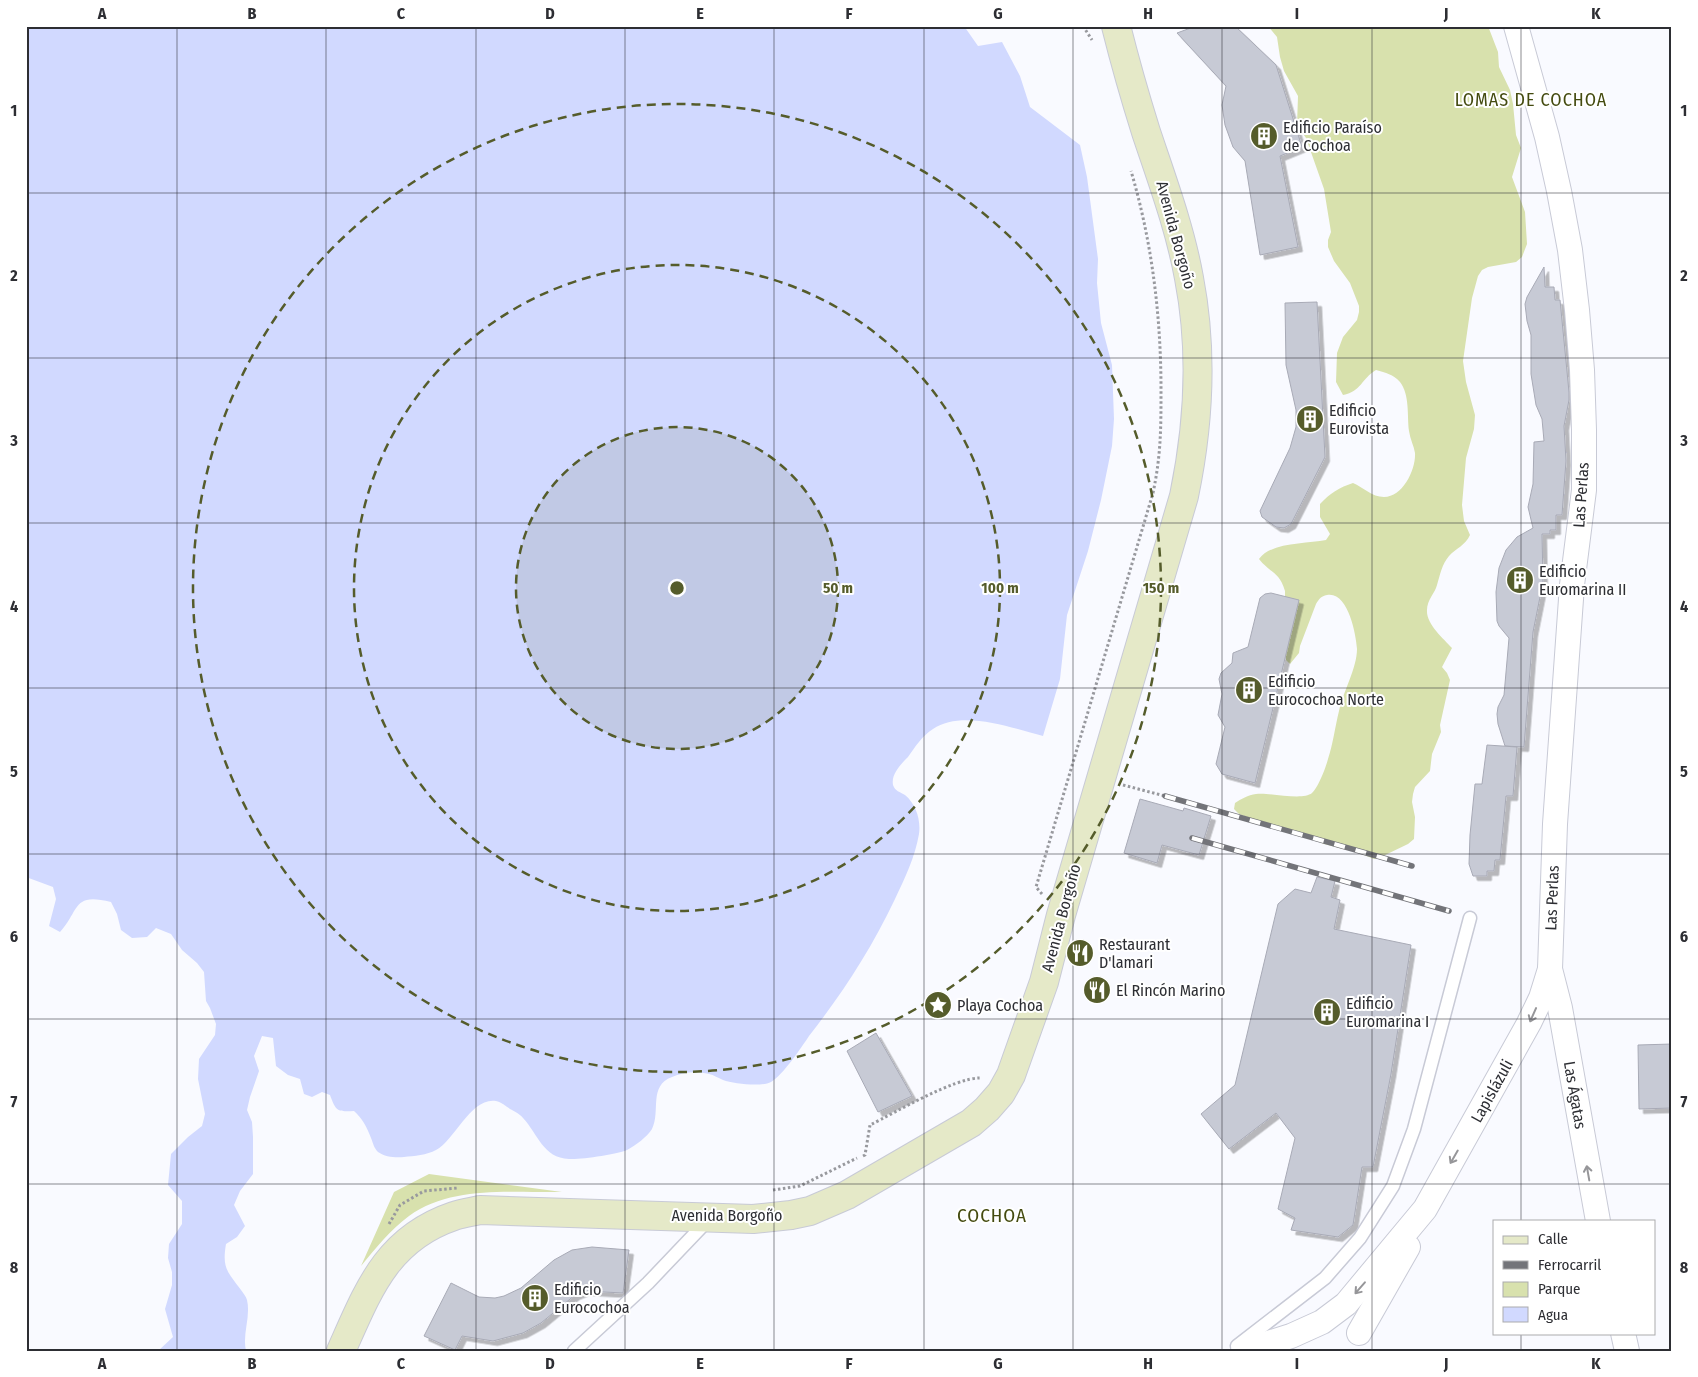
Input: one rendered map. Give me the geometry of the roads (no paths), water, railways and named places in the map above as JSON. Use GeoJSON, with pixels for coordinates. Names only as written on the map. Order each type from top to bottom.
{"type":"FeatureCollection","features":[{"type":"Feature","properties":{"kind":"main road","name":"Avenida Borgoño"},"geometry":{"type":"LineString","coordinates":[[341,1351],[367,1293],[380,1270],[392,1255],[412,1238],[434,1224],[454,1215],[480,1210],[763,1218],[810,1211],[847,1195],[971,1123],[1001,1093],[1017,1063],[1044,982],[1061,915],[1184,496],[1191,460],[1198,388],[1195,314],[1184,251],[1177,224],[1145,129],[1116,26]]}},
{"type":"Feature","properties":{"kind":"street","name":"Las Perlas"},"geometry":{"type":"LineString","coordinates":[[1516,26],[1547,137],[1559,191],[1570,250],[1578,310],[1583,379],[1584,490],[1572,585],[1554,824],[1550,969]]}},
{"type":"Feature","properties":{"kind":"street","name":"Lapislázuli"},"geometry":{"type":"LineString","coordinates":[[1359,1333],[1405,1253],[1425,1209],[1530,1023],[1541,998],[1550,969]]}},
{"type":"Feature","properties":{"kind":"street","name":"Las Ágatas"},"geometry":{"type":"LineString","coordinates":[[1550,969],[1560,1008],[1598,1220]]}},
{"type":"Feature","properties":{"kind":"street","name":"Lapislázuli"},"geometry":{"type":"LineString","coordinates":[[1243,1351],[1291,1336],[1322,1322],[1337,1312],[1425,1209]]}},
{"type":"Feature","properties":{"kind":"street"},"geometry":{"type":"LineString","coordinates":[[1623,1334],[1627,1351]]}},
{"type":"Feature","properties":{"kind":"lane"},"geometry":{"type":"LineString","coordinates":[[1232,1351],[1325,1278],[1360,1238],[1393,1186],[1416,1120],[1470,918]]}},
{"type":"Feature","properties":{"kind":"lane"},"geometry":{"type":"LineString","coordinates":[[574,1351],[648,1283],[711,1217]]}},
{"type":"Feature","properties":{"kind":"water"},"geometry":{"type":"Polygon","coordinates":[[[26,26],[964,26],[978,46],[1002,42],[1020,76],[1030,107],[1080,145],[1087,177],[1098,259],[1097,283],[1101,323],[1112,365],[1114,419],[1112,446],[1088,551],[1067,615],[1060,679],[1043,736],[1002,725],[972,720],[945,723],[925,735],[897,770],[893,781],[895,789],[905,795],[912,803],[918,818],[919,834],[912,859],[886,918],[856,970],[834,1003],[781,1074],[767,1084],[741,1084],[723,1080],[709,1074],[694,1072],[681,1074],[665,1081],[657,1093],[656,1115],[652,1129],[641,1141],[627,1150],[590,1158],[560,1158],[547,1150],[520,1115],[496,1101],[487,1102],[471,1112],[450,1138],[432,1152],[404,1157],[384,1155],[378,1152],[366,1126],[354,1111],[341,1111],[336,1107],[330,1095],[322,1092],[312,1097],[304,1094],[300,1079],[288,1075],[276,1066],[273,1038],[262,1036],[254,1056],[259,1071],[247,1110],[252,1122],[253,1174],[240,1191],[234,1205],[245,1226],[237,1237],[226,1244],[225,1252],[227,1269],[247,1300],[246,1351],[158,1351],[173,1337],[165,1309],[172,1285],[172,1272],[168,1258],[169,1244],[182,1224],[182,1201],[168,1185],[171,1154],[202,1126],[205,1114],[198,1079],[199,1059],[215,1035],[216,1024],[206,1001],[204,972],[182,950],[171,934],[156,928],[147,937],[132,938],[121,930],[117,914],[111,902],[89,899],[83,901],[78,905],[60,932],[49,926],[56,899],[53,887],[26,877],[26,26]]]}},
{"type":"Feature","properties":{"kind":"railway"},"geometry":{"type":"LineString","coordinates":[[1165,796],[1412,866]]}},
{"type":"Feature","properties":{"kind":"railway"},"geometry":{"type":"LineString","coordinates":[[1192,838],[1449,911]]}},
{"type":"Feature","properties":{"kind":"place","name":"Edificio Paraíso de Cochoa"},"geometry":{"type":"Point","coordinates":[1264,136]}},
{"type":"Feature","properties":{"kind":"place","name":"Edificio Eurovista"},"geometry":{"type":"Point","coordinates":[1310,419]}},
{"type":"Feature","properties":{"kind":"place","name":"Edificio Euromarina II"},"geometry":{"type":"Point","coordinates":[1520,580]}},
{"type":"Feature","properties":{"kind":"place","name":"Edificio Eurocochoa Norte"},"geometry":{"type":"Point","coordinates":[1249,690]}},
{"type":"Feature","properties":{"kind":"place","name":"Restaurant D'lamari"},"geometry":{"type":"Point","coordinates":[1080,953]}},
{"type":"Feature","properties":{"kind":"place","name":"El Rincón Marino"},"geometry":{"type":"Point","coordinates":[1097,990]}},
{"type":"Feature","properties":{"kind":"place","name":"Playa Cochoa"},"geometry":{"type":"Point","coordinates":[938,1005]}},
{"type":"Feature","properties":{"kind":"place","name":"Edificio Euromarina I"},"geometry":{"type":"Point","coordinates":[1327,1012]}},
{"type":"Feature","properties":{"kind":"place","name":"Edificio Eurocochoa"},"geometry":{"type":"Point","coordinates":[535,1298]}},
{"type":"Feature","properties":{"kind":"district","name":"LOMAS DE COCHOA"},"geometry":{"type":"Point","coordinates":[1531,100]}},
{"type":"Feature","properties":{"kind":"district","name":"COCHOA"},"geometry":{"type":"Point","coordinates":[992,1215]}}]}
